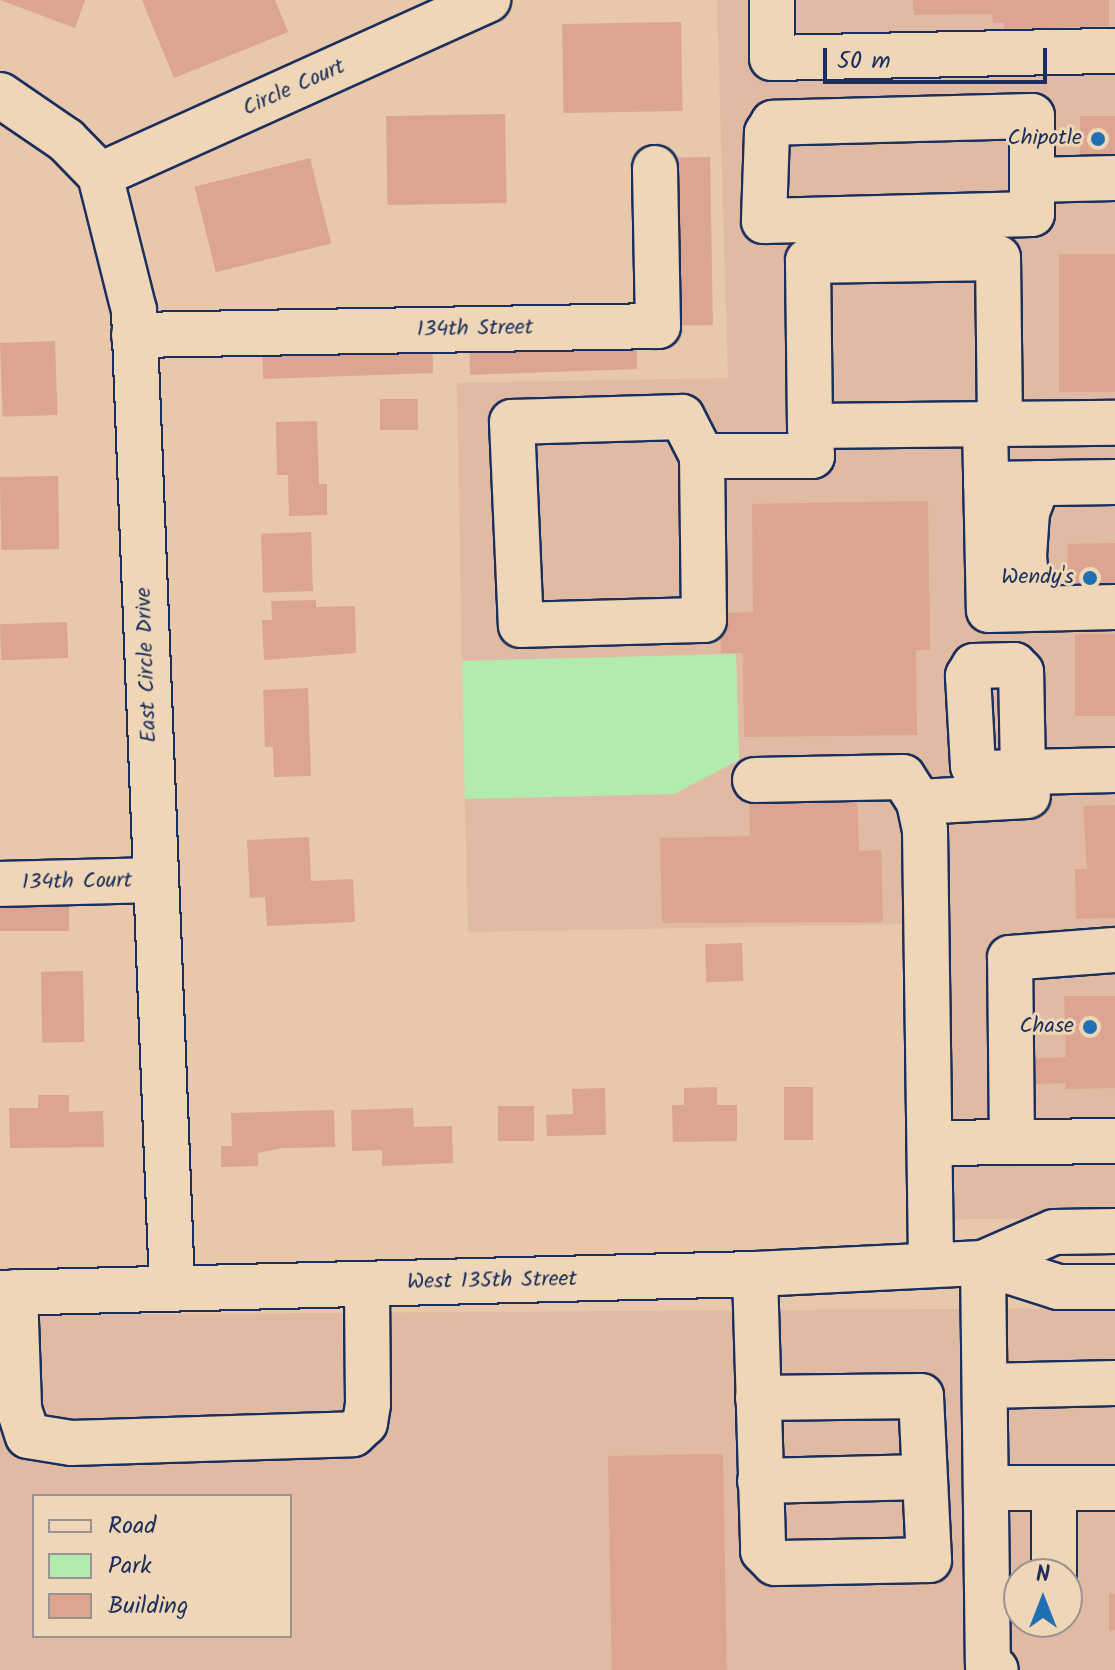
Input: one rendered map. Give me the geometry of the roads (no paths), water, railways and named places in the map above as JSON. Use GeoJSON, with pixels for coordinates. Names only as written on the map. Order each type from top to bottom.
{"type":"FeatureCollection","features":[{"type":"Feature","properties":{"kind":"street","name":"Circle Court"},"geometry":{"type":"LineString","coordinates":[[100,175],[488,0]]}},
{"type":"Feature","properties":{"kind":"street"},"geometry":{"type":"LineString","coordinates":[[772,0],[772,58],[1115,51]]}},
{"type":"Feature","properties":{"kind":"street"},"geometry":{"type":"LineString","coordinates":[[0,95],[66,140],[100,175]]}},
{"type":"Feature","properties":{"kind":"street"},"geometry":{"type":"LineString","coordinates":[[1032,116],[1032,180],[1032,214],[764,221],[767,133],[773,123],[1032,116]]}},
{"type":"Feature","properties":{"kind":"street","name":"134th Street"},"geometry":{"type":"LineString","coordinates":[[134,335],[658,326],[655,168]]}},
{"type":"Feature","properties":{"kind":"street","name":"East Circle Drive"},"geometry":{"type":"LineString","coordinates":[[100,175],[134,310],[172,1288]]}},
{"type":"Feature","properties":{"kind":"street"},"geometry":{"type":"LineString","coordinates":[[1032,180],[1115,178]]}},
{"type":"Feature","properties":{"kind":"street"},"geometry":{"type":"LineString","coordinates":[[702,456],[812,456],[808,261],[998,258],[992,425],[986,484],[989,610],[1115,607]]}},
{"type":"Feature","properties":{"kind":"street"},"geometry":{"type":"LineString","coordinates":[[682,417],[702,456],[704,620],[521,625],[512,422],[682,417]]}},
{"type":"Feature","properties":{"kind":"street"},"geometry":{"type":"LineString","coordinates":[[810,426],[1115,423]]}},
{"type":"Feature","properties":{"kind":"street"},"geometry":{"type":"LineString","coordinates":[[986,484],[1115,482]]}},
{"type":"Feature","properties":{"kind":"street"},"geometry":{"type":"LineString","coordinates":[[1029,609],[1024,556],[1027,512],[1038,483]]}},
{"type":"Feature","properties":{"kind":"street"},"geometry":{"type":"LineString","coordinates":[[1023,772],[1115,770]]}},
{"type":"Feature","properties":{"kind":"street"},"geometry":{"type":"LineString","coordinates":[[755,780],[903,777],[919,802],[925,830],[931,1265]]}},
{"type":"Feature","properties":{"kind":"street"},"geometry":{"type":"LineString","coordinates":[[919,802],[1115,792]]}},
{"type":"Feature","properties":{"kind":"street","name":"134th Court"},"geometry":{"type":"LineString","coordinates":[[0,884],[154,880]]}},
{"type":"Feature","properties":{"kind":"street"},"geometry":{"type":"LineString","coordinates":[[1012,1142],[1010,958],[1115,950]]}},
{"type":"Feature","properties":{"kind":"street"},"geometry":{"type":"LineString","coordinates":[[930,1143],[1115,1141]]}},
{"type":"Feature","properties":{"kind":"street","name":"West 135th Street"},"geometry":{"type":"LineString","coordinates":[[983,1263],[1054,1232],[1115,1231]]}},
{"type":"Feature","properties":{"kind":"street"},"geometry":{"type":"LineString","coordinates":[[983,1263],[988,1665],[996,1670]]}},
{"type":"Feature","properties":{"kind":"street","name":"West 135th Street"},"geometry":{"type":"LineString","coordinates":[[8,1292],[755,1274],[983,1263],[1058,1287],[1115,1287]]}},
{"type":"Feature","properties":{"kind":"street"},"geometry":{"type":"LineString","coordinates":[[755,1274],[760,1481],[763,1551],[775,1563],[929,1560],[921,1396],[758,1398]]}},
{"type":"Feature","properties":{"kind":"street"},"geometry":{"type":"LineString","coordinates":[[8,1292],[19,1409],[28,1436],[71,1443],[353,1434],[365,1423],[368,1404],[367,1284]]}},
{"type":"Feature","properties":{"kind":"street"},"geometry":{"type":"LineString","coordinates":[[985,1386],[1115,1383]]}},
{"type":"Feature","properties":{"kind":"street"},"geometry":{"type":"LineString","coordinates":[[760,1481],[924,1477]]}},
{"type":"Feature","properties":{"kind":"street"},"geometry":{"type":"LineString","coordinates":[[986,1488],[1115,1488]]}},
{"type":"Feature","properties":{"kind":"street"},"geometry":{"type":"LineString","coordinates":[[1054,1488],[1054,1558]]}},
{"type":"Feature","properties":{"kind":"place","name":"Chipotle"},"geometry":{"type":"Point","coordinates":[1098,139]}},
{"type":"Feature","properties":{"kind":"place","name":"Wendy's"},"geometry":{"type":"Point","coordinates":[1090,578]}},
{"type":"Feature","properties":{"kind":"place","name":"Chase"},"geometry":{"type":"Point","coordinates":[1090,1027]}}]}
